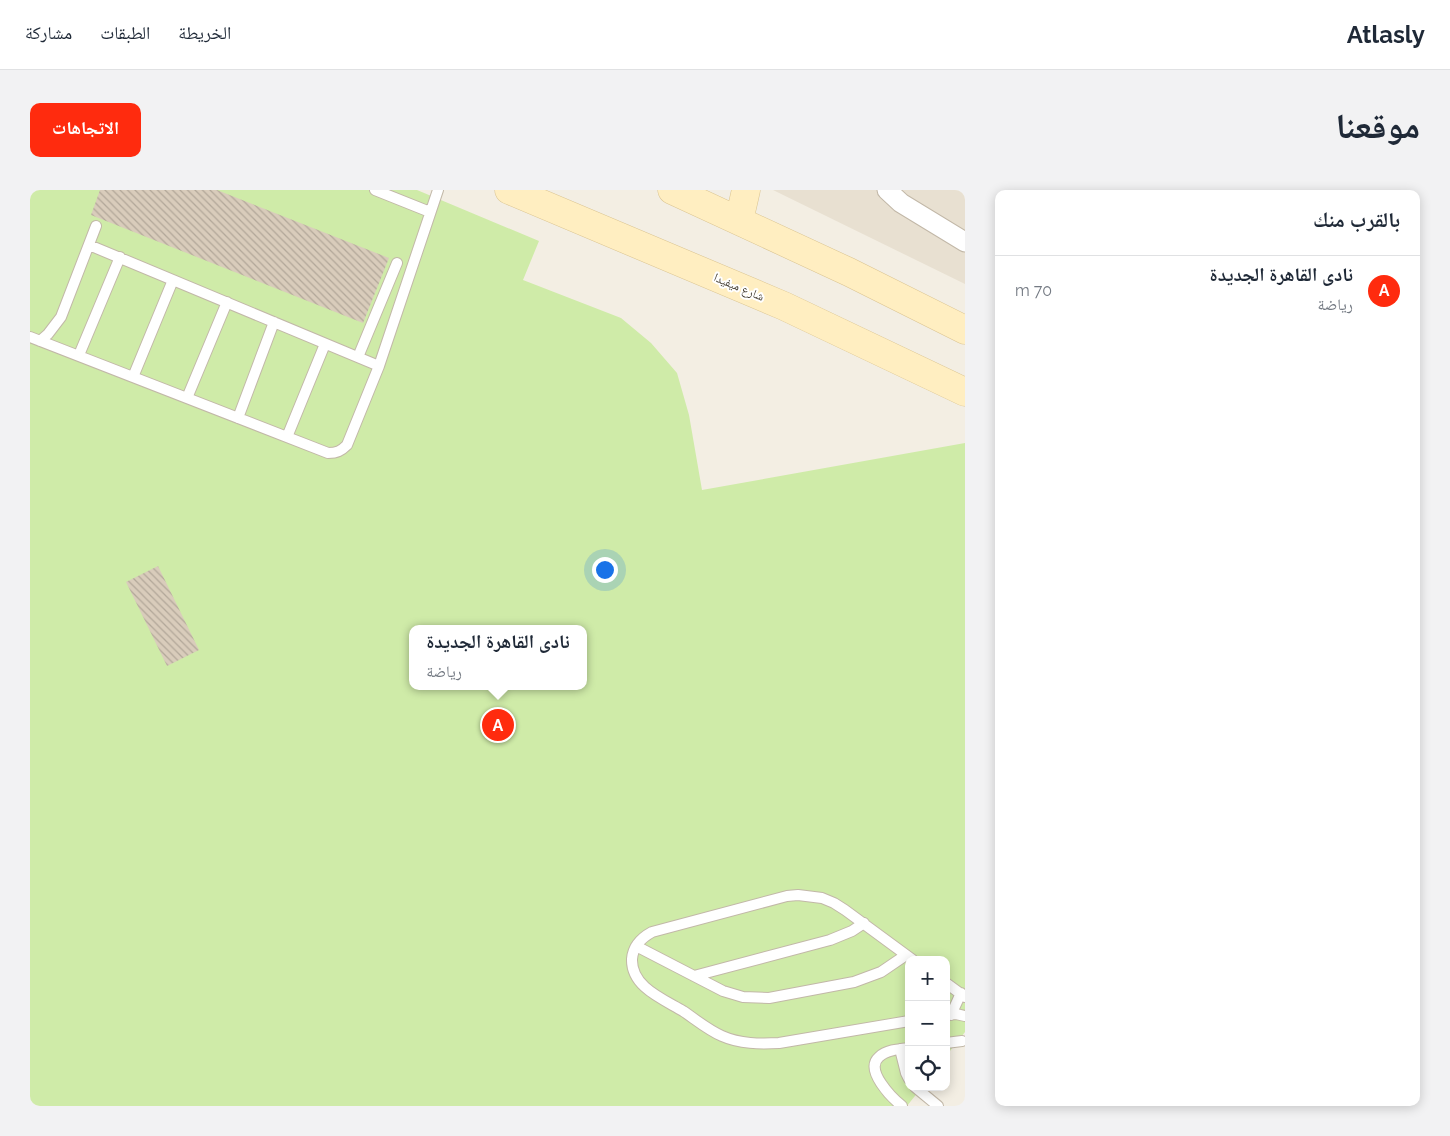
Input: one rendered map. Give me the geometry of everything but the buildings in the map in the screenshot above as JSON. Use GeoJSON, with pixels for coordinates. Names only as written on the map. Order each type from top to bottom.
{"type":"FeatureCollection","features":[{"type":"Feature","properties":{"kind":"street","name":"شارع ميفيدا"},"geometry":{"type":"LineString","coordinates":[[509,190],[784,306],[965,392]]}},
{"type":"Feature","properties":{"kind":"street"},"geometry":{"type":"LineString","coordinates":[[739,221],[746,190]]}},
{"type":"Feature","properties":{"kind":"street"},"geometry":{"type":"LineString","coordinates":[[887,190],[901,203],[965,242]]}},
{"type":"Feature","properties":{"kind":"street"},"geometry":{"type":"LineString","coordinates":[[677,191],[849,272],[965,330]]}},
{"type":"Feature","properties":{"kind":"lane"},"geometry":{"type":"LineString","coordinates":[[375,190],[430,212]]}},
{"type":"Feature","properties":{"kind":"lane"},"geometry":{"type":"LineString","coordinates":[[30,337],[328,453],[335,453],[347,445],[379,366],[438,190]]}},
{"type":"Feature","properties":{"kind":"lane"},"geometry":{"type":"LineString","coordinates":[[40,341],[52,330],[61,317],[96,226]]}},
{"type":"Feature","properties":{"kind":"lane"},"geometry":{"type":"LineString","coordinates":[[89,245],[379,366]]}},
{"type":"Feature","properties":{"kind":"lane"},"geometry":{"type":"LineString","coordinates":[[79,355],[120,257]]}},
{"type":"Feature","properties":{"kind":"lane"},"geometry":{"type":"LineString","coordinates":[[358,357],[397,262]]}},
{"type":"Feature","properties":{"kind":"lane"},"geometry":{"type":"LineString","coordinates":[[133,377],[173,280]]}},
{"type":"Feature","properties":{"kind":"lane"},"geometry":{"type":"LineString","coordinates":[[187,398],[227,302]]}},
{"type":"Feature","properties":{"kind":"lane"},"geometry":{"type":"LineString","coordinates":[[238,418],[274,322]]}},
{"type":"Feature","properties":{"kind":"lane"},"geometry":{"type":"LineString","coordinates":[[287,437],[325,344]]}},
{"type":"Feature","properties":{"kind":"lane"},"geometry":{"type":"LineString","coordinates":[[905,1023],[779,1043],[765,1044],[735,1040],[721,1036],[645,987],[634,974],[632,955],[643,937],[652,932],[787,896],[804,895],[822,898],[840,906],[909,956]]}},
{"type":"Feature","properties":{"kind":"lane"},"geometry":{"type":"LineString","coordinates":[[694,976],[836,938],[864,923]]}},
{"type":"Feature","properties":{"kind":"lane"},"geometry":{"type":"LineString","coordinates":[[636,946],[733,994],[755,998],[769,998],[854,982],[881,972],[905,960]]}},
{"type":"Feature","properties":{"kind":"lane"},"geometry":{"type":"LineString","coordinates":[[950,986],[963,995],[950,1012]]}},
{"type":"Feature","properties":{"kind":"lane"},"geometry":{"type":"LineString","coordinates":[[950,1015],[965,1016]]}},
{"type":"Feature","properties":{"kind":"lane"},"geometry":{"type":"LineString","coordinates":[[950,1042],[962,1041]]}},
{"type":"Feature","properties":{"kind":"lane"},"geometry":{"type":"LineString","coordinates":[[902,1106],[880,1082],[875,1066],[879,1056],[905,1048]]}},
{"type":"Feature","properties":{"kind":"lane"},"geometry":{"type":"LineString","coordinates":[[920,1091],[938,1106]]}},
{"type":"Feature","properties":{"kind":"shaded area"},"geometry":{"type":"Polygon","coordinates":[[[773,190],[965,190],[965,284],[773,190]]]}},
{"type":"Feature","properties":{"kind":"green space"},"geometry":{"type":"Polygon","coordinates":[[[30,190],[417,190],[539,241],[523,280],[621,318],[651,343],[677,373],[689,415],[702,490],[965,443],[965,1032],[950,1051],[950,956],[905,956],[905,1091],[919,1091],[907,1106],[30,1106],[30,190]]]}},
{"type":"Feature","properties":{"kind":"place","name":"نادى القاهرة الجديدة"},"geometry":{"type":"Point","coordinates":[498,725]}}]}
